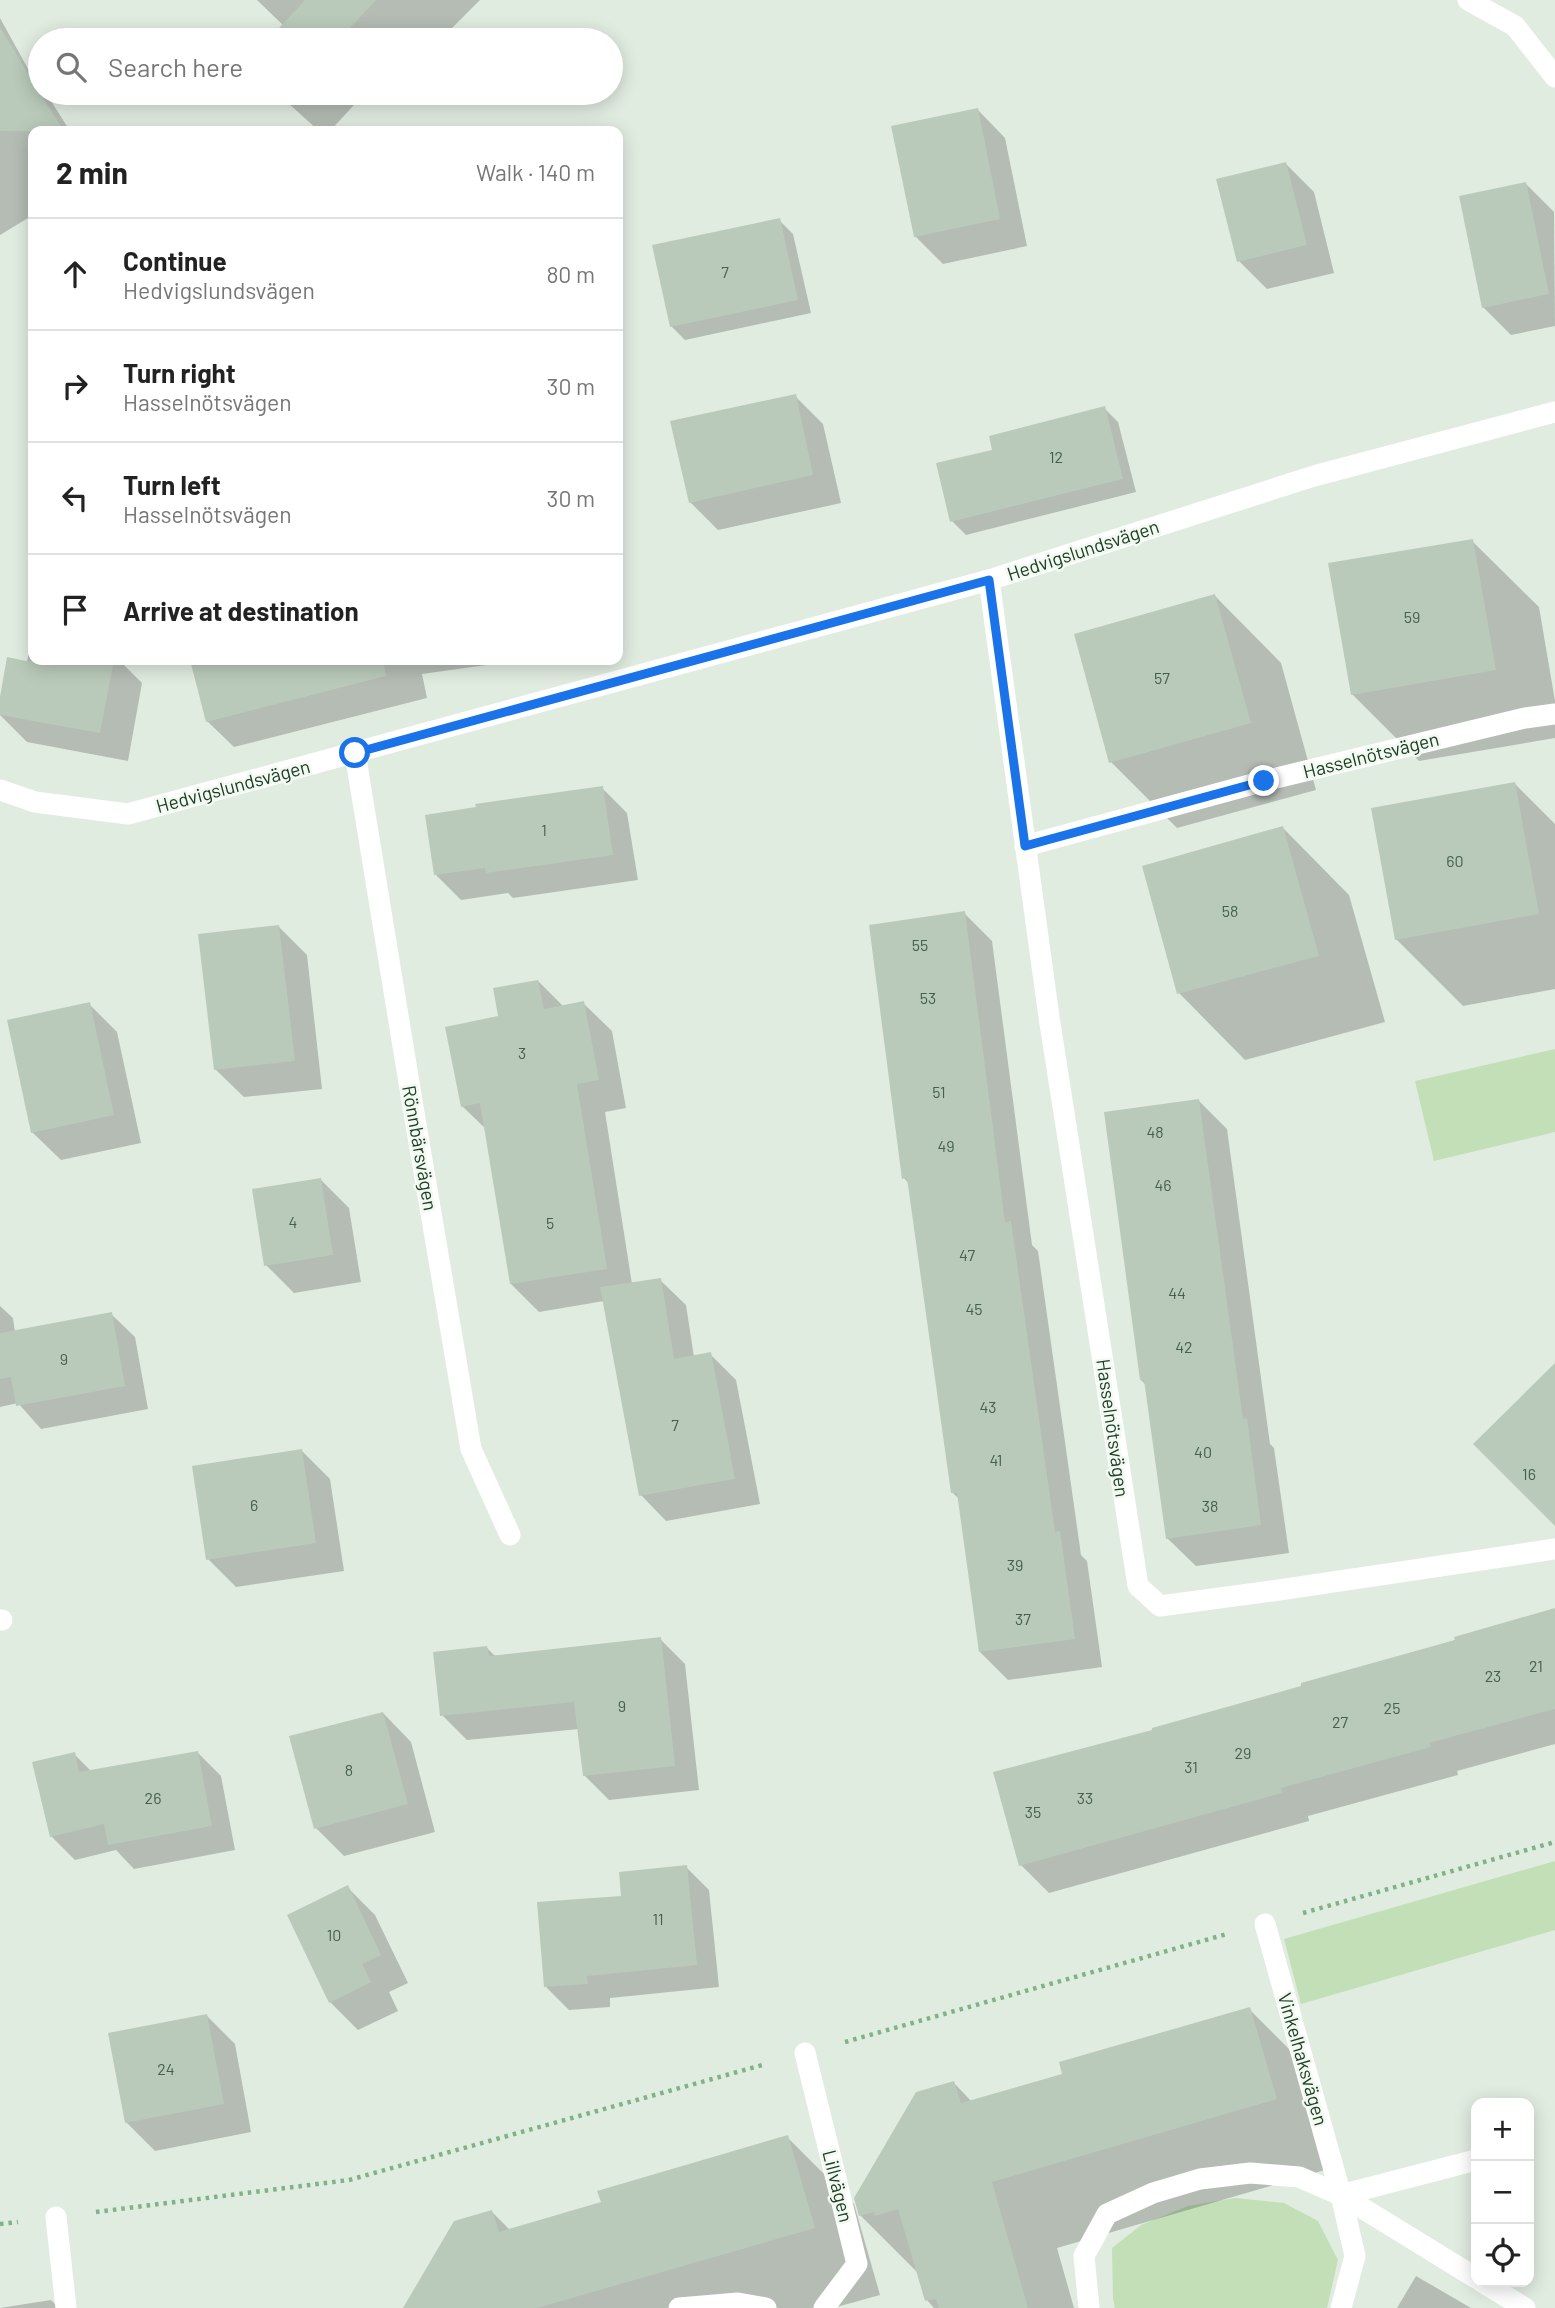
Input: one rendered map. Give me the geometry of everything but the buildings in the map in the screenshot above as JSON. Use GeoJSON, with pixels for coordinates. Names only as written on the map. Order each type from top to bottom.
{"type":"FeatureCollection","features":[{"type":"Feature","properties":{"kind":"street"},"geometry":{"type":"LineString","coordinates":[[1468,0],[1515,26],[1555,77]]}},
{"type":"Feature","properties":{"kind":"street","name":"Hedvigslundsvägen"},"geometry":{"type":"LineString","coordinates":[[0,790],[35,802],[128,814],[989,580],[1314,476],[1555,412]]}},
{"type":"Feature","properties":{"kind":"street","name":"Hasselnötsvägen"},"geometry":{"type":"LineString","coordinates":[[989,580],[1049,1017],[1138,1586],[1160,1606],[1555,1549]]}},
{"type":"Feature","properties":{"kind":"street","name":"Hasselnötsvägen"},"geometry":{"type":"LineString","coordinates":[[1025,846],[1264,781],[1525,718],[1555,714]]}},
{"type":"Feature","properties":{"kind":"street","name":"Rönnbärsvägen"},"geometry":{"type":"LineString","coordinates":[[355,753],[471,1449],[510,1535]]}},
{"type":"Feature","properties":{"kind":"street","name":"Vinkelhaksvägen"},"geometry":{"type":"LineString","coordinates":[[1265,1924],[1341,2195],[1355,2256],[1340,2308]]}},
{"type":"Feature","properties":{"kind":"street","name":"Lillvägen"},"geometry":{"type":"LineString","coordinates":[[805,2053],[858,2264],[824,2308]]}},
{"type":"Feature","properties":{"kind":"street"},"geometry":{"type":"LineString","coordinates":[[1341,2195],[1472,2161]]}},
{"type":"Feature","properties":{"kind":"street"},"geometry":{"type":"LineString","coordinates":[[1089,2308],[1084,2256],[1107,2214],[1153,2193],[1200,2179],[1250,2174],[1299,2177],[1341,2195],[1471,2275]]}},
{"type":"Feature","properties":{"kind":"street"},"geometry":{"type":"LineString","coordinates":[[56,2217],[65,2308]]}},
{"type":"Feature","properties":{"kind":"street"},"geometry":{"type":"LineString","coordinates":[[1490,2287],[1525,2308]]}},
{"type":"Feature","properties":{"kind":"street"},"geometry":{"type":"LineString","coordinates":[[679,2308],[738,2302],[766,2308]]}},
{"type":"Feature","properties":{"kind":"green space"},"geometry":{"type":"Polygon","coordinates":[[[1555,1049],[1555,1132],[1434,1161],[1415,1081],[1555,1049]]]}},
{"type":"Feature","properties":{"kind":"green space"},"geometry":{"type":"Polygon","coordinates":[[[1555,1861],[1555,1930],[1301,2004],[1284,1939],[1555,1861]]]}},
{"type":"Feature","properties":{"kind":"green space"},"geometry":{"type":"Polygon","coordinates":[[[1235,2198],[1284,2203],[1318,2221],[1338,2260],[1327,2308],[1115,2308],[1112,2248],[1141,2225],[1188,2206],[1235,2198]]]}},
{"type":"Feature","properties":{"kind":"route"},"geometry":{"type":"LineString","coordinates":[[355,753],[989,580],[1025,846],[1264,781]]}}]}
